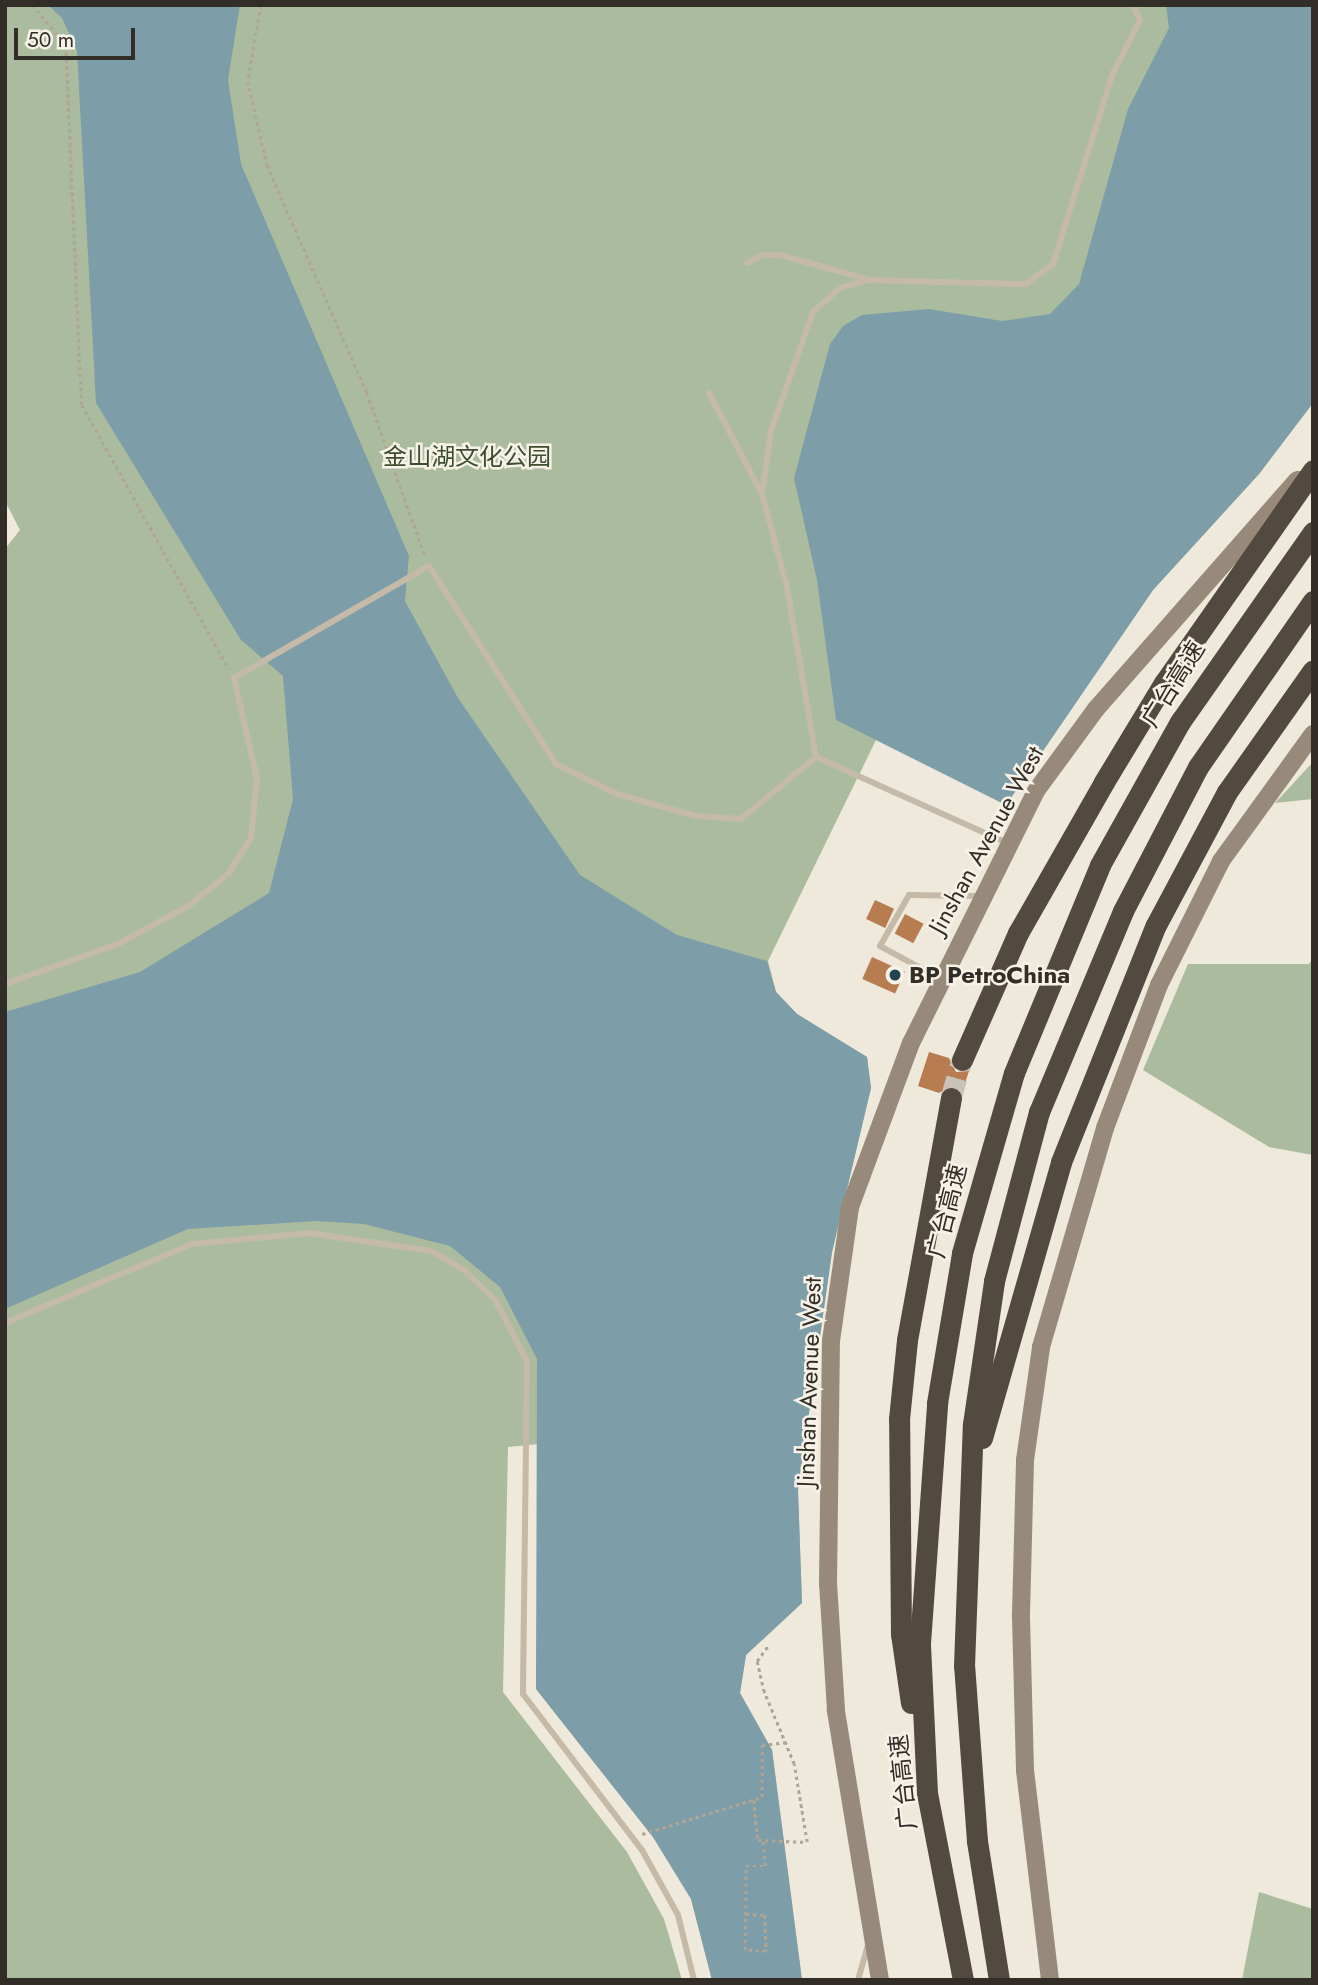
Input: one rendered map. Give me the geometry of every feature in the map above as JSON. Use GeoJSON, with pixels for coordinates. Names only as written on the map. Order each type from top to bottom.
{"type":"FeatureCollection","features":[{"type":"Feature","properties":{"kind":"highway"},"geometry":{"type":"LineString","coordinates":[[962,1060],[1018,933],[1098,793],[1171,672],[1313,470]]}},
{"type":"Feature","properties":{"kind":"highway","name":"广台高速"},"geometry":{"type":"LineString","coordinates":[[963,1980],[927,1793],[920,1643],[931,1462],[962,1253],[995,1130],[1063,947],[1136,794],[1224,652],[1313,532]]}},
{"type":"Feature","properties":{"kind":"highway"},"geometry":{"type":"LineString","coordinates":[[999,1980],[968,1749],[964,1597],[968,1488],[978,1368],[994,1281],[1018,1178],[1068,1037],[1161,831],[1233,711],[1313,601]]}},
{"type":"Feature","properties":{"kind":"highway"},"geometry":{"type":"LineString","coordinates":[[968,1488],[1041,1222],[1113,1028],[1188,860],[1264,734],[1313,670]]}},
{"type":"Feature","properties":{"kind":"highway"},"geometry":{"type":"LineString","coordinates":[[927,1793],[901,1634],[899,1432],[907,1340],[951,1098]]}},
{"type":"Feature","properties":{"kind":"main road","name":"Jinshan Avenue West"},"geometry":{"type":"LineString","coordinates":[[880,1980],[836,1710],[828,1584],[831,1341],[837,1271],[866,1155],[911,1043],[941,978],[1027,807],[1096,709],[1238,543],[1313,463]]}},
{"type":"Feature","properties":{"kind":"main road"},"geometry":{"type":"LineString","coordinates":[[1050,1980],[1025,1770],[1021,1614],[1025,1460],[1041,1346],[1105,1128],[1159,985],[1221,861],[1313,734]]}},
{"type":"Feature","properties":{"kind":"lane"},"geometry":{"type":"LineString","coordinates":[[747,263],[762,255],[781,255],[867,280],[1026,284],[1053,264],[1113,74],[1140,20],[1133,5]]}},
{"type":"Feature","properties":{"kind":"lane"},"geometry":{"type":"LineString","coordinates":[[762,494],[771,431],[813,312],[840,288],[867,280]]}},
{"type":"Feature","properties":{"kind":"lane"},"geometry":{"type":"LineString","coordinates":[[709,393],[762,494],[787,587],[816,757]]}},
{"type":"Feature","properties":{"kind":"lane"},"geometry":{"type":"LineString","coordinates":[[5,984],[118,944],[190,905],[228,874],[251,838],[257,779],[234,678],[429,566],[556,764],[617,794],[696,816],[741,819],[816,757]]}},
{"type":"Feature","properties":{"kind":"lane"},"geometry":{"type":"LineString","coordinates":[[816,757],[1007,843]]}},
{"type":"Feature","properties":{"kind":"lane"},"geometry":{"type":"LineString","coordinates":[[941,978],[880,946],[909,895],[980,896]]}},
{"type":"Feature","properties":{"kind":"lane"},"geometry":{"type":"LineString","coordinates":[[5,1322],[192,1244],[309,1233],[431,1251],[465,1271],[495,1300],[527,1361],[523,1694],[633,1837],[678,1914],[694,1980]]}},
{"type":"Feature","properties":{"kind":"lane"},"geometry":{"type":"LineString","coordinates":[[858,1980],[871,1933]]}},
{"type":"Feature","properties":{"kind":"path"},"geometry":{"type":"LineString","coordinates":[[33,5],[66,46],[82,405],[234,678]]}},
{"type":"Feature","properties":{"kind":"path"},"geometry":{"type":"LineString","coordinates":[[261,5],[248,81],[267,165],[367,393],[429,566]]}},
{"type":"Feature","properties":{"kind":"path"},"geometry":{"type":"LineString","coordinates":[[754,1800],[758,1840],[807,1842],[787,1742],[764,1692],[757,1661],[768,1646]]}},
{"type":"Feature","properties":{"kind":"path"},"geometry":{"type":"LineString","coordinates":[[633,1837],[762,1797],[761,1745],[787,1742]]}},
{"type":"Feature","properties":{"kind":"path"},"geometry":{"type":"LineString","coordinates":[[746,1914],[765,1915],[766,1951],[746,1950],[746,1914],[746,1866],[765,1866],[763,1840]]}},
{"type":"Feature","properties":{"kind":"green space","name":"金山湖文化公园"},"geometry":{"type":"Polygon","coordinates":[[[5,5],[1313,5],[1313,403],[1259,474],[1153,590],[1006,805],[876,740],[768,961],[776,992],[797,1014],[867,1057],[871,1088],[832,1252],[798,1490],[802,1603],[746,1655],[740,1693],[772,1750],[802,1980],[712,1980],[691,1899],[653,1837],[536,1689],[539,1444],[508,1447],[503,1692],[627,1852],[664,1919],[682,1980],[5,1980],[5,549],[20,530],[5,501],[5,5]]]}},
{"type":"Feature","properties":{"kind":"green space"},"geometry":{"type":"Polygon","coordinates":[[[1313,762],[1313,799],[1275,803],[1313,762]]]}},
{"type":"Feature","properties":{"kind":"green space"},"geometry":{"type":"Polygon","coordinates":[[[1313,958],[1313,1155],[1269,1147],[1143,1070],[1188,964],[1309,964],[1313,958]]]}},
{"type":"Feature","properties":{"kind":"green space"},"geometry":{"type":"Polygon","coordinates":[[[1259,1892],[1313,1909],[1313,1980],[1242,1980],[1259,1892]]]}},
{"type":"Feature","properties":{"kind":"water"},"geometry":{"type":"Polygon","coordinates":[[[48,5],[240,5],[228,80],[241,164],[409,556],[405,601],[458,698],[580,875],[677,935],[767,961],[776,992],[797,1014],[867,1057],[871,1088],[832,1252],[798,1490],[802,1603],[746,1655],[740,1693],[772,1750],[802,1980],[712,1980],[691,1899],[653,1837],[536,1689],[537,1359],[500,1287],[450,1246],[364,1224],[316,1221],[188,1229],[5,1309],[5,1012],[140,972],[269,893],[293,799],[283,676],[241,640],[96,403],[77,51],[62,18],[48,5]]]}},
{"type":"Feature","properties":{"kind":"water"},"geometry":{"type":"Polygon","coordinates":[[[1166,5],[1313,5],[1313,403],[1259,474],[1153,590],[1006,805],[836,720],[817,580],[794,478],[830,344],[843,326],[862,315],[929,309],[1002,321],[1050,314],[1079,284],[1128,109],[1169,28],[1166,5]]]}},
{"type":"Feature","properties":{"kind":"building"},"geometry":{"type":"Polygon","coordinates":[[[875,900],[894,909],[885,928],[866,919],[875,900]]]}},
{"type":"Feature","properties":{"kind":"building"},"geometry":{"type":"Polygon","coordinates":[[[905,914],[924,924],[913,943],[895,933],[905,914]]]}},
{"type":"Feature","properties":{"kind":"building"},"geometry":{"type":"Polygon","coordinates":[[[872,957],[905,972],[895,994],[862,979],[872,957]]]}},
{"type":"Feature","properties":{"kind":"building"},"geometry":{"type":"Polygon","coordinates":[[[929,1052],[949,1058],[956,1072],[969,1071],[962,1092],[953,1085],[939,1093],[918,1086],[929,1052]]]}},
{"type":"Feature","properties":{"kind":"tunnel"},"geometry":{"type":"LineString","coordinates":[[951,1098],[962,1060]]}},
{"type":"Feature","properties":{"kind":"place","name":"BP PetroChina"},"geometry":{"type":"Point","coordinates":[895,975]}}]}
